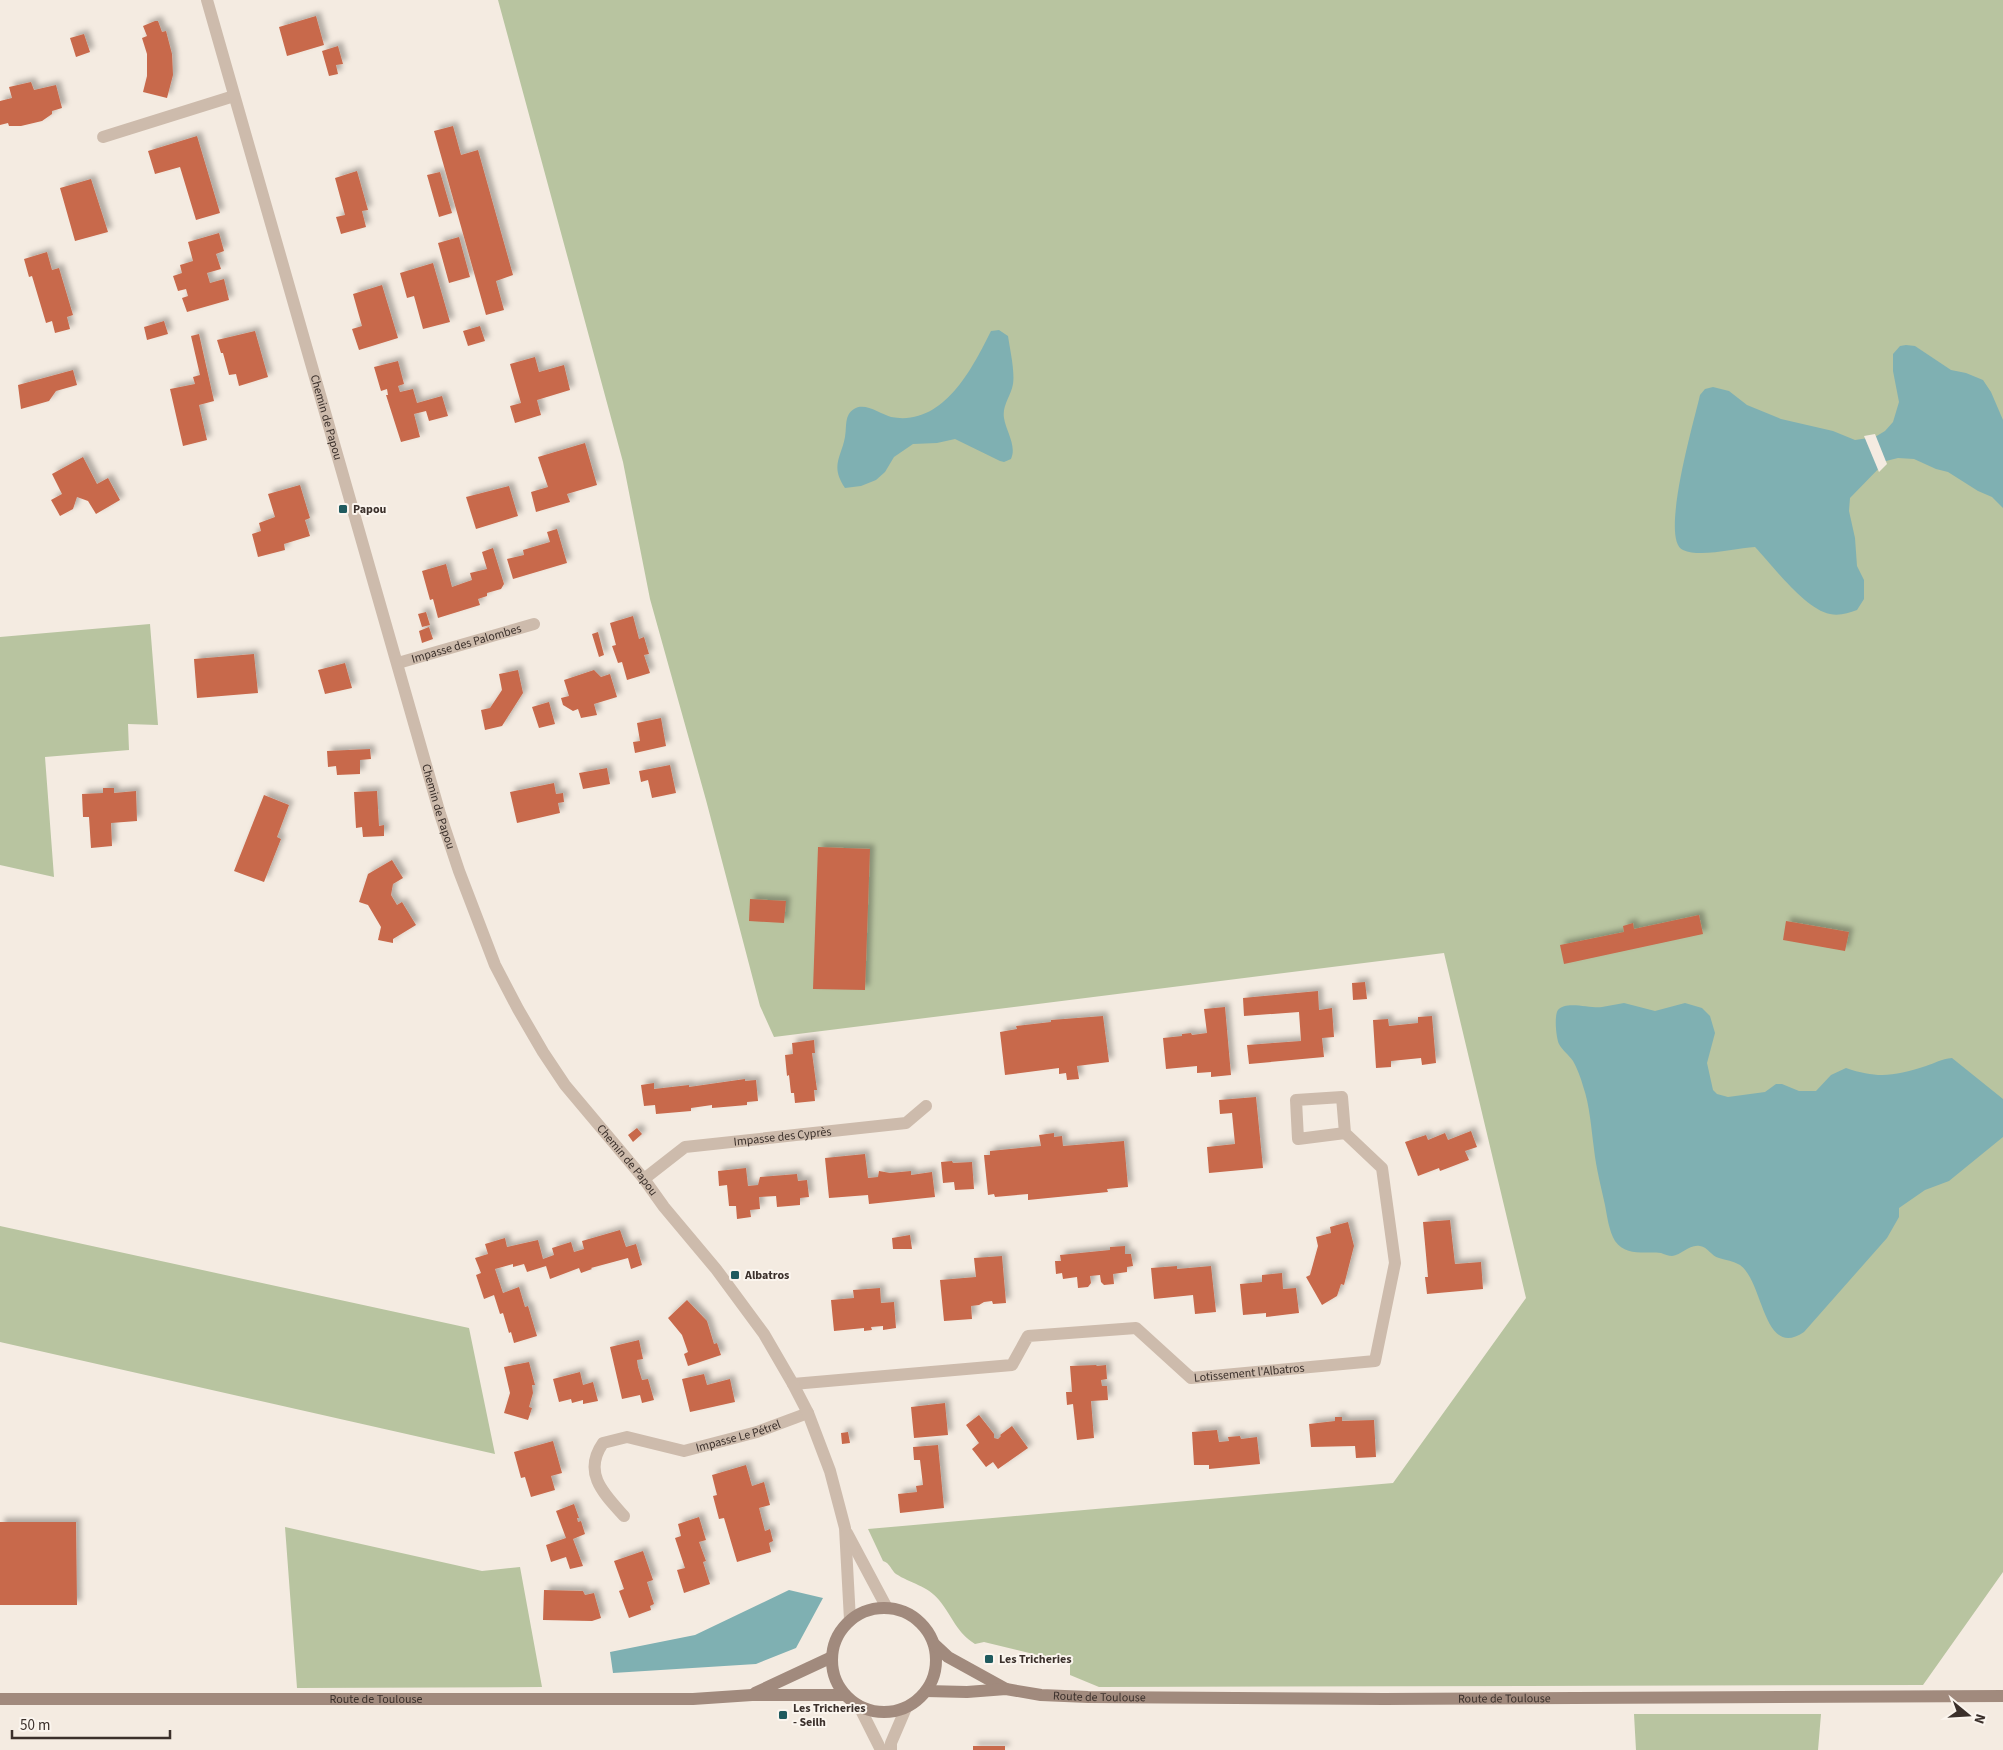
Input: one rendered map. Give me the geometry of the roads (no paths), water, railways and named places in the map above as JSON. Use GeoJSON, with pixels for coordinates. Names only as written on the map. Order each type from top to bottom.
{"type":"FeatureCollection","features":[{"type":"Feature","properties":{"kind":"main road"},"geometry":{"type":"LineString","coordinates":[[887,1608],[907,1613],[924,1626],[934,1644],[936,1668],[926,1690],[906,1708],[882,1712],[859,1706],[845,1695],[834,1678],[832,1657],[837,1637],[850,1620],[867,1610],[887,1608]]}},
{"type":"Feature","properties":{"kind":"main road","name":"Route de Toulouse"},"geometry":{"type":"LineString","coordinates":[[934,1644],[948,1657],[1006,1689]]}},
{"type":"Feature","properties":{"kind":"main road","name":"Route de Toulouse"},"geometry":{"type":"LineString","coordinates":[[752,1694],[832,1657]]}},
{"type":"Feature","properties":{"kind":"main road","name":"Route de Toulouse"},"geometry":{"type":"LineString","coordinates":[[926,1690],[967,1692],[1006,1689],[1041,1695],[1088,1697],[1354,1699],[2003,1696]]}},
{"type":"Feature","properties":{"kind":"main road","name":"Route de Toulouse"},"geometry":{"type":"LineString","coordinates":[[0,1699],[693,1699],[752,1694],[845,1695]]}},
{"type":"Feature","properties":{"kind":"street","name":"Chemin de Papou"},"geometry":{"type":"LineString","coordinates":[[207,0],[458,871],[495,965],[518,1009],[565,1085],[716,1269],[764,1334],[794,1384],[808,1413],[830,1471],[845,1528],[850,1620]]}},
{"type":"Feature","properties":{"kind":"street"},"geometry":{"type":"LineString","coordinates":[[103,137],[234,96]]}},
{"type":"Feature","properties":{"kind":"street","name":"Impasse des Palombes"},"geometry":{"type":"LineString","coordinates":[[398,663],[534,624]]}},
{"type":"Feature","properties":{"kind":"street"},"geometry":{"type":"LineString","coordinates":[[1342,1097],[1346,1133],[1298,1139],[1296,1100],[1342,1097]]}},
{"type":"Feature","properties":{"kind":"street","name":"Impasse des Cyprès"},"geometry":{"type":"LineString","coordinates":[[644,1179],[684,1147],[906,1123],[926,1106]]}},
{"type":"Feature","properties":{"kind":"street","name":"Lotissement l'Albatros"},"geometry":{"type":"LineString","coordinates":[[794,1384],[1012,1365],[1028,1336],[1136,1328],[1191,1378],[1375,1361],[1395,1263],[1382,1168],[1346,1133]]}},
{"type":"Feature","properties":{"kind":"street","name":"Impasse Le Pétrel"},"geometry":{"type":"LineString","coordinates":[[624,1516],[600,1489],[594,1470],[595,1454],[603,1443],[628,1437],[684,1450],[757,1432],[808,1413]]}},
{"type":"Feature","properties":{"kind":"street","name":"Chemin de Papou"},"geometry":{"type":"LineString","coordinates":[[845,1528],[887,1608]]}},
{"type":"Feature","properties":{"kind":"street"},"geometry":{"type":"LineString","coordinates":[[859,1706],[882,1750]]}},
{"type":"Feature","properties":{"kind":"street"},"geometry":{"type":"LineString","coordinates":[[891,1750],[891,1743],[906,1708]]}},
{"type":"Feature","properties":{"kind":"water"},"geometry":{"type":"Polygon","coordinates":[[[999,330],[1008,336],[1013,367],[1013,384],[1004,413],[1013,449],[1011,459],[1004,462],[1000,461],[955,439],[937,443],[913,444],[894,457],[885,472],[876,480],[861,486],[845,488],[837,468],[849,414],[858,407],[872,409],[891,417],[909,418],[926,413],[953,392],[975,362],[991,331],[999,330]]]}},
{"type":"Feature","properties":{"kind":"water"},"geometry":{"type":"Polygon","coordinates":[[[1900,346],[1915,346],[1951,370],[1966,373],[1983,380],[1991,392],[2003,420],[2003,508],[1992,497],[1978,491],[1948,472],[1914,459],[1898,458],[1886,461],[1850,498],[1849,511],[1855,538],[1857,566],[1864,580],[1864,599],[1857,610],[1834,615],[1820,610],[1800,596],[1755,547],[1708,553],[1683,550],[1677,541],[1675,525],[1677,503],[1686,452],[1700,395],[1705,389],[1713,387],[1729,391],[1747,405],[1781,419],[1833,431],[1855,440],[1875,437],[1885,431],[1893,422],[1899,402],[1893,371],[1893,354],[1900,346]]]}},
{"type":"Feature","properties":{"kind":"water"},"geometry":{"type":"Polygon","coordinates":[[[1624,1003],[1655,1011],[1685,1003],[1702,1008],[1710,1016],[1715,1033],[1707,1063],[1713,1090],[1717,1094],[1728,1097],[1765,1092],[1776,1084],[1782,1084],[1799,1091],[1816,1091],[1831,1075],[1846,1068],[1868,1074],[1886,1075],[1905,1072],[1952,1058],[2003,1099],[2003,1137],[1949,1181],[1925,1190],[1899,1208],[1899,1217],[1887,1238],[1804,1332],[1790,1338],[1780,1336],[1772,1328],[1748,1274],[1740,1265],[1716,1257],[1700,1246],[1692,1247],[1672,1256],[1661,1253],[1630,1251],[1620,1246],[1613,1237],[1608,1223],[1597,1170],[1589,1109],[1580,1076],[1571,1059],[1559,1044],[1556,1021],[1558,1010],[1562,1007],[1605,1007],[1624,1003]]]}},
{"type":"Feature","properties":{"kind":"water"},"geometry":{"type":"Polygon","coordinates":[[[789,1590],[823,1598],[796,1648],[756,1664],[613,1673],[610,1652],[695,1635],[789,1590]]]}},
{"type":"Feature","properties":{"kind":"place","name":"Papou"},"geometry":{"type":"Point","coordinates":[343,509]}},
{"type":"Feature","properties":{"kind":"place","name":"Albatros"},"geometry":{"type":"Point","coordinates":[735,1275]}},
{"type":"Feature","properties":{"kind":"place","name":"Les Tricheries"},"geometry":{"type":"Point","coordinates":[989,1659]}},
{"type":"Feature","properties":{"kind":"place","name":"Les Tricheries - Seilh"},"geometry":{"type":"Point","coordinates":[783,1715]}}]}
